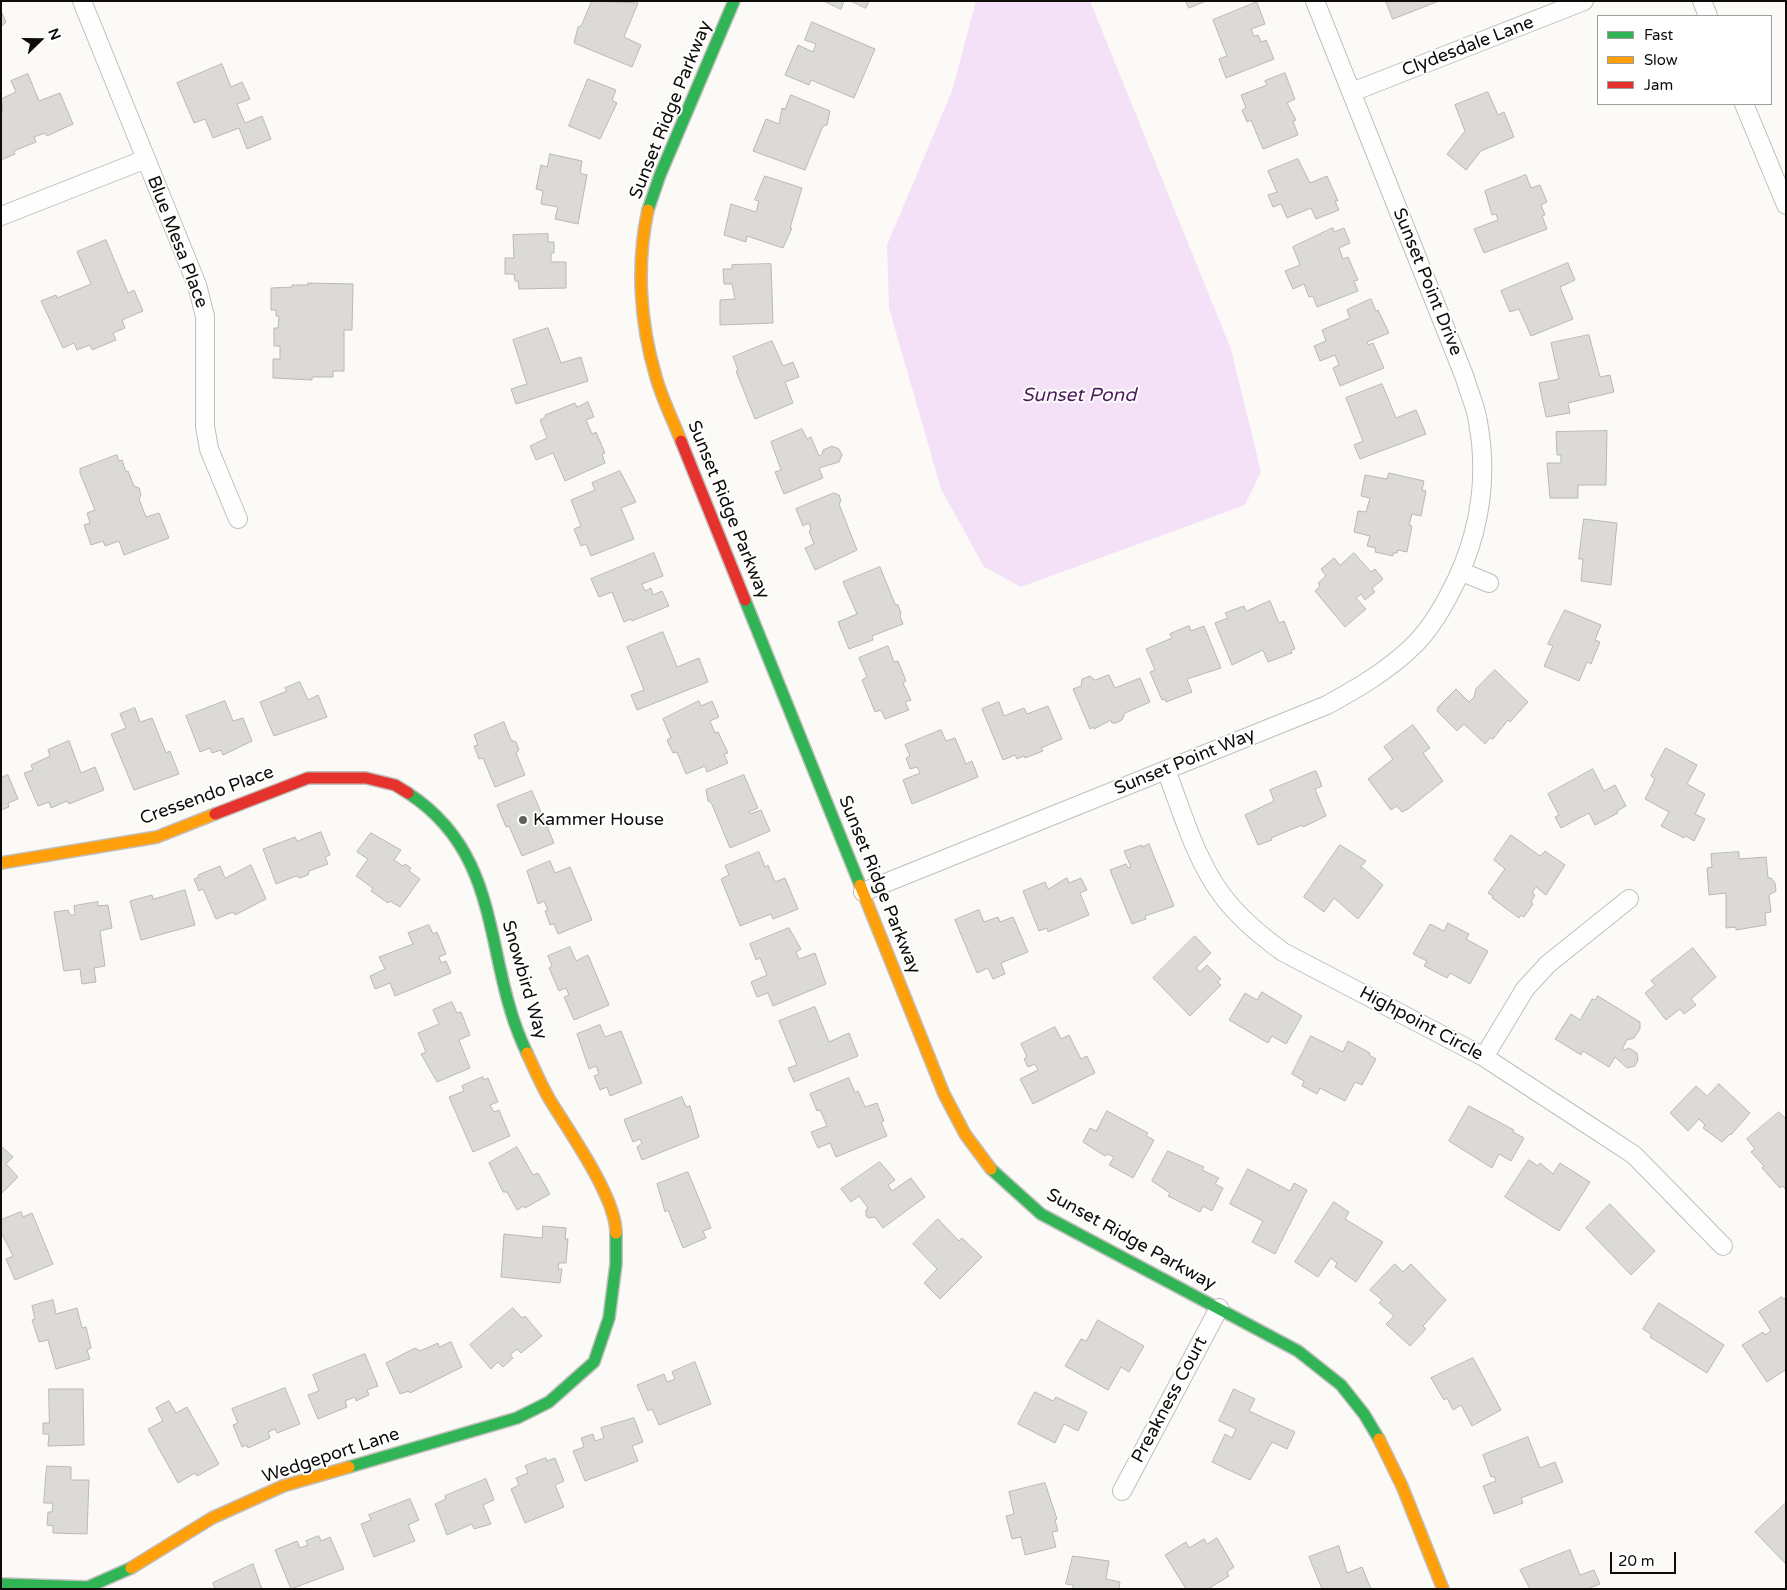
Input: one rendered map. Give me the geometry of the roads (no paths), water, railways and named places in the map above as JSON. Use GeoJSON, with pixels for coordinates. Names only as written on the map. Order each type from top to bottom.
{"type":"FeatureCollection","features":[{"type":"Feature","properties":{"kind":"street","name":"Blue Mesa Place"},"geometry":{"type":"LineString","coordinates":[[82,1],[197,285],[205,316],[205,426],[209,449],[238,519]]}},
{"type":"Feature","properties":{"kind":"street","name":"Sunset Ridge Parkway"},"geometry":{"type":"LineString","coordinates":[[734,1],[666,163],[647,219],[642,262],[642,309],[656,378],[944,1094],[965,1134],[988,1166],[1041,1214],[1291,1346],[1318,1365],[1346,1390],[1368,1418],[1389,1456],[1443,1589]]}},
{"type":"Feature","properties":{"kind":"street","name":"Sunset Point Drive"},"geometry":{"type":"LineString","coordinates":[[1315,1],[1465,378],[1478,421],[1483,456],[1482,495],[1477,526],[1462,572]]}},
{"type":"Feature","properties":{"kind":"street","name":"Clydesdale Lane"},"geometry":{"type":"LineString","coordinates":[[1352,92],[1584,1]]}},
{"type":"Feature","properties":{"kind":"street"},"geometry":{"type":"LineString","coordinates":[[1702,1],[1708,15]]}},
{"type":"Feature","properties":{"kind":"street"},"geometry":{"type":"LineString","coordinates":[[1744,105],[1786,205]]}},
{"type":"Feature","properties":{"kind":"street"},"geometry":{"type":"LineString","coordinates":[[1,216],[146,159]]}},
{"type":"Feature","properties":{"kind":"street"},"geometry":{"type":"LineString","coordinates":[[1462,572],[1489,583]]}},
{"type":"Feature","properties":{"kind":"street","name":"Sunset Point Way"},"geometry":{"type":"LineString","coordinates":[[863,892],[1327,705],[1369,681],[1414,646],[1436,620],[1462,572]]}},
{"type":"Feature","properties":{"kind":"street","name":"Highpoint Circle"},"geometry":{"type":"LineString","coordinates":[[1166,770],[1205,867],[1222,895],[1242,918],[1262,936],[1283,952],[1484,1057],[1634,1155],[1723,1246]]}},
{"type":"Feature","properties":{"kind":"street","name":"Cressendo Place"},"geometry":{"type":"LineString","coordinates":[[1,863],[157,837],[308,778],[366,778],[395,785]]}},
{"type":"Feature","properties":{"kind":"street","name":"Snowbird Way"},"geometry":{"type":"LineString","coordinates":[[395,785],[418,800],[449,828],[475,871],[493,932],[509,1004],[524,1047],[549,1098],[596,1175],[616,1222],[616,1264],[609,1318]]}},
{"type":"Feature","properties":{"kind":"street"},"geometry":{"type":"LineString","coordinates":[[1484,1057],[1525,989],[1548,964],[1629,899]]}},
{"type":"Feature","properties":{"kind":"street","name":"Preakness Court"},"geometry":{"type":"LineString","coordinates":[[1122,1491],[1219,1308]]}},
{"type":"Feature","properties":{"kind":"street","name":"Wedgeport Lane"},"geometry":{"type":"LineString","coordinates":[[1,1584],[88,1586],[126,1571],[212,1518],[283,1486],[517,1418],[549,1402],[594,1362],[609,1318]]}},
{"type":"Feature","properties":{"kind":"water","name":"Sunset Pond"},"geometry":{"type":"Polygon","coordinates":[[[976,1],[1090,1],[1231,349],[1261,472],[1245,505],[1021,587],[984,567],[941,489],[889,308],[887,245],[952,91],[976,1]]]}},
{"type":"Feature","properties":{"kind":"place","name":"Kammer House"},"geometry":{"type":"Point","coordinates":[523,820]}}]}
